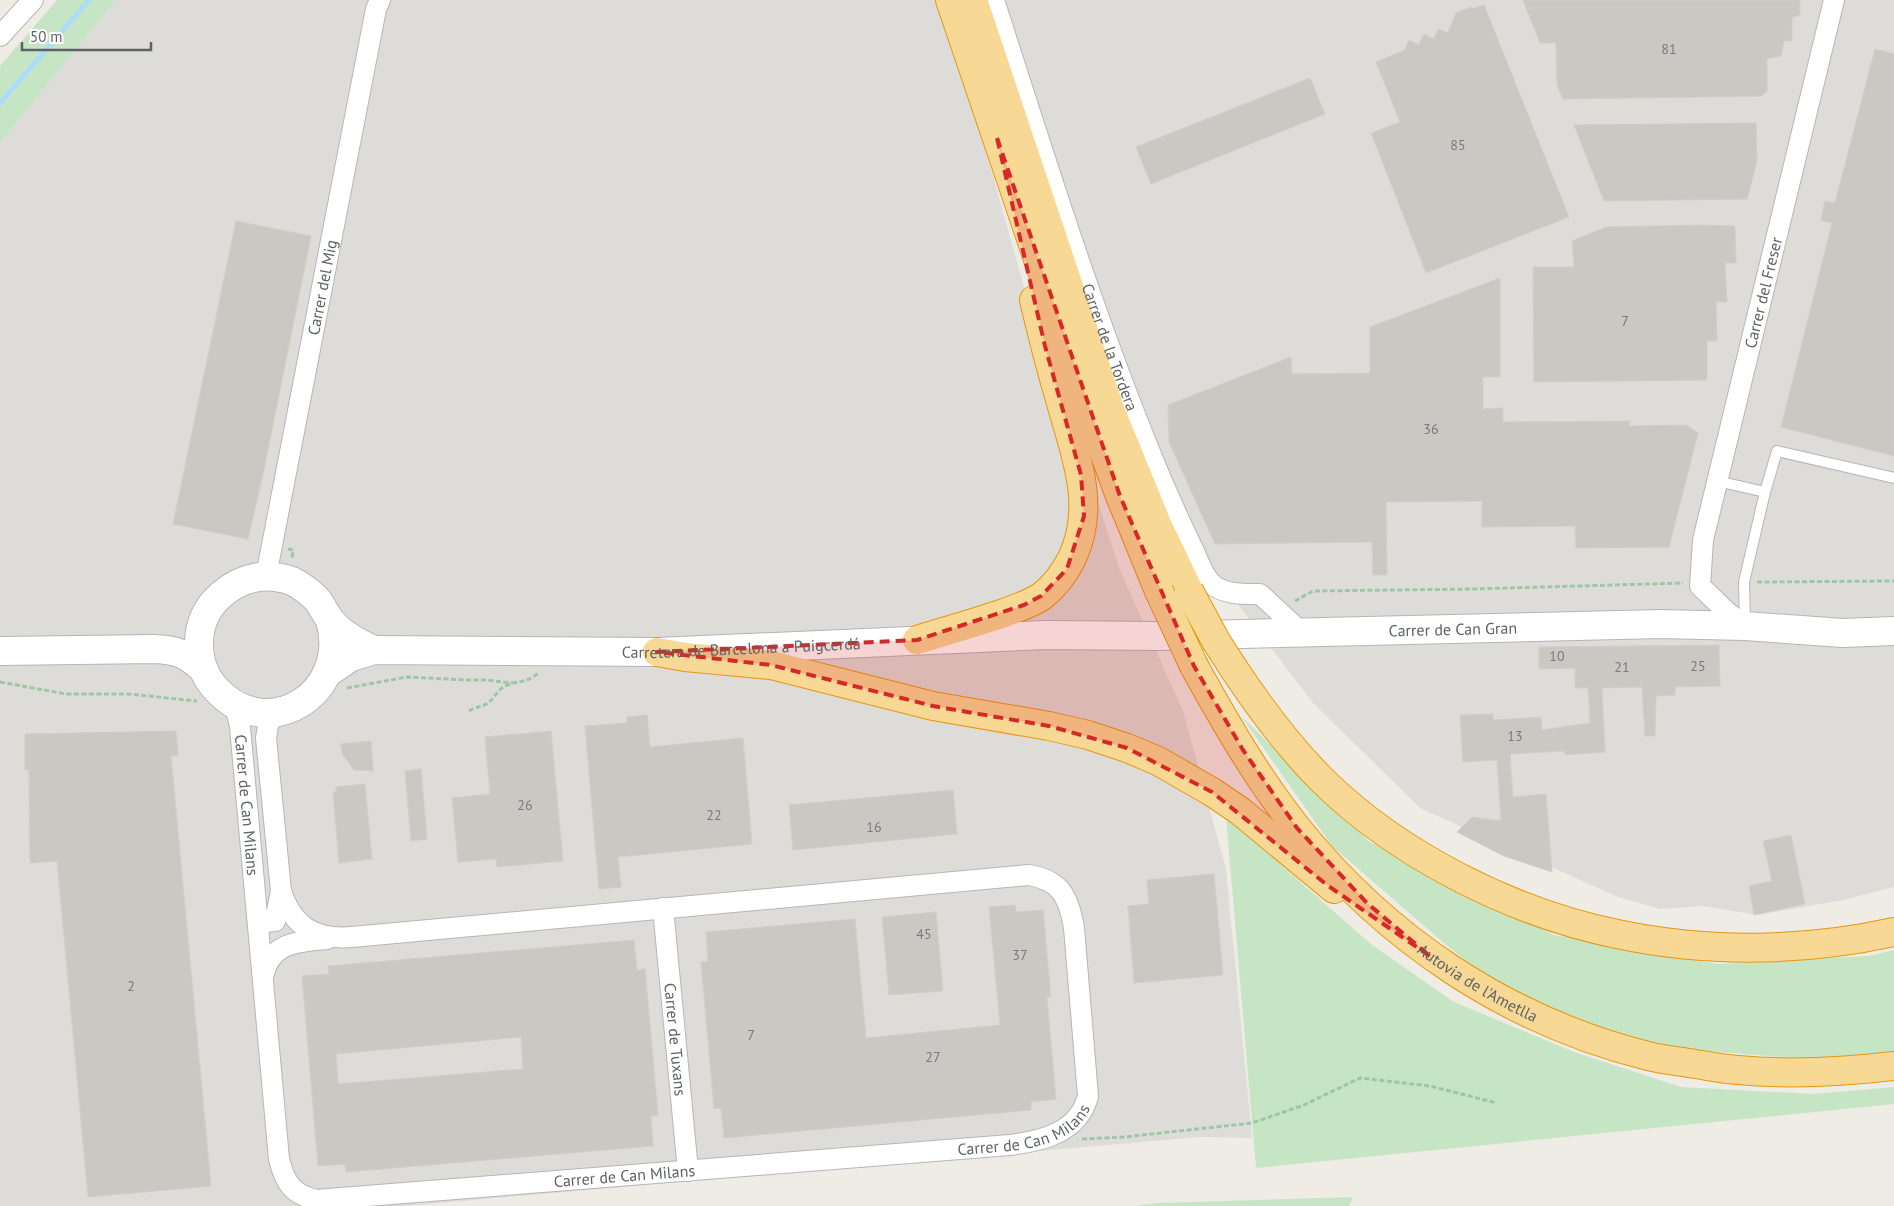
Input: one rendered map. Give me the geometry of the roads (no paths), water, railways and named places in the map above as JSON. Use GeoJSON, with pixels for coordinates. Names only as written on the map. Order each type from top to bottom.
{"type":"FeatureCollection","features":[{"type":"Feature","properties":{"kind":"highway"},"geometry":{"type":"LineString","coordinates":[[917,640],[996,616],[1041,596],[1067,569],[1081,536],[1085,499],[1081,475],[1045,346],[997,138],[950,0]]}},
{"type":"Feature","properties":{"kind":"highway"},"geometry":{"type":"LineString","coordinates":[[973,0],[1110,409],[1157,524],[1189,591],[1232,666],[1256,703],[1289,744],[1323,780],[1360,813],[1406,847],[1497,895],[1559,918],[1616,934],[1678,944],[1728,948],[1824,943],[1894,932]]}},
{"type":"Feature","properties":{"kind":"highway","name":"Autovia de l'Ametlla"},"geometry":{"type":"LineString","coordinates":[[997,138],[1120,496],[1159,591],[1194,666],[1266,786],[1297,828],[1368,903],[1406,938],[1431,957],[1487,992],[1541,1020],[1592,1040],[1649,1056],[1736,1070],[1786,1073],[1852,1071],[1894,1066]]}},
{"type":"Feature","properties":{"kind":"highway"},"geometry":{"type":"LineString","coordinates":[[656,652],[685,657],[771,665],[933,706],[1088,735],[1127,748],[1185,775],[1240,811],[1327,884],[1431,957]]}},
{"type":"Feature","properties":{"kind":"main road"},"geometry":{"type":"LineString","coordinates":[[330,620],[334,639],[332,663],[329,672],[322,684],[306,700],[283,711],[260,712],[244,709],[225,698],[209,681],[202,668],[199,633],[202,622],[213,602],[231,586],[242,581],[266,576],[298,584],[317,599],[330,620],[352,639],[374,650]]}},
{"type":"Feature","properties":{"kind":"main road","name":"Carrer de Can Gran"},"geometry":{"type":"LineString","coordinates":[[1745,626],[1819,617],[1894,615]]}},
{"type":"Feature","properties":{"kind":"main road"},"geometry":{"type":"LineString","coordinates":[[155,649],[196,628],[202,622]]}},
{"type":"Feature","properties":{"kind":"main road","name":"Carrer de Can Gran"},"geometry":{"type":"LineString","coordinates":[[1159,636],[1661,624],[1745,626],[1842,633],[1894,631]]}},
{"type":"Feature","properties":{"kind":"main road","name":"Carretera de Barcelona a Puigcerdá"},"geometry":{"type":"LineString","coordinates":[[329,672],[351,657],[374,650],[656,652],[1046,635],[1159,636]]}},
{"type":"Feature","properties":{"kind":"main road"},"geometry":{"type":"LineString","coordinates":[[0,651],[173,650],[188,656],[202,668]]}},
{"type":"Feature","properties":{"kind":"street"},"geometry":{"type":"LineString","coordinates":[[0,36],[33,0]]}},
{"type":"Feature","properties":{"kind":"street","name":"Carrer del Mig"},"geometry":{"type":"LineString","coordinates":[[266,576],[376,8],[380,0]]}},
{"type":"Feature","properties":{"kind":"street","name":"Carrer de la Tordera"},"geometry":{"type":"LineString","coordinates":[[994,0],[1076,254],[1137,420],[1167,494],[1208,581],[1218,590],[1241,594],[1260,594],[1302,633]]}},
{"type":"Feature","properties":{"kind":"street","name":"Carrer del Freser"},"geometry":{"type":"LineString","coordinates":[[1745,626],[1700,586],[1703,540],[1834,0]]}},
{"type":"Feature","properties":{"kind":"street"},"geometry":{"type":"LineString","coordinates":[[0,658],[32,651]]}},
{"type":"Feature","properties":{"kind":"street","name":"Carrer de Can Milans"},"geometry":{"type":"LineString","coordinates":[[225,698],[237,713],[240,727],[279,1159],[282,1171],[291,1188],[307,1198],[316,1200],[1010,1146],[1042,1140],[1067,1127],[1085,1109],[1088,1096],[1072,912],[1066,898],[1050,881],[1029,875],[290,943],[274,953],[266,964],[263,979]]}},
{"type":"Feature","properties":{"kind":"street","name":"Carrer de Can Milans"},"geometry":{"type":"LineString","coordinates":[[293,707],[270,720],[266,729],[266,747],[282,891],[286,906],[303,927],[328,937],[344,937]]}},
{"type":"Feature","properties":{"kind":"street","name":"Carrer de Can Milans"},"geometry":{"type":"LineString","coordinates":[[257,916],[265,922],[275,921],[282,891]]}},
{"type":"Feature","properties":{"kind":"street","name":"Carrer de Tuxans"},"geometry":{"type":"LineString","coordinates":[[664,908],[688,1171]]}},
{"type":"Feature","properties":{"kind":"lane"},"geometry":{"type":"LineString","coordinates":[[1745,626],[1744,582],[1764,492],[1777,451],[1894,478]]}},
{"type":"Feature","properties":{"kind":"lane"},"geometry":{"type":"LineString","coordinates":[[1717,481],[1764,492]]}},
{"type":"Feature","properties":{"kind":"waterway"},"geometry":{"type":"LineString","coordinates":[[0,103],[89,0]]}}]}
